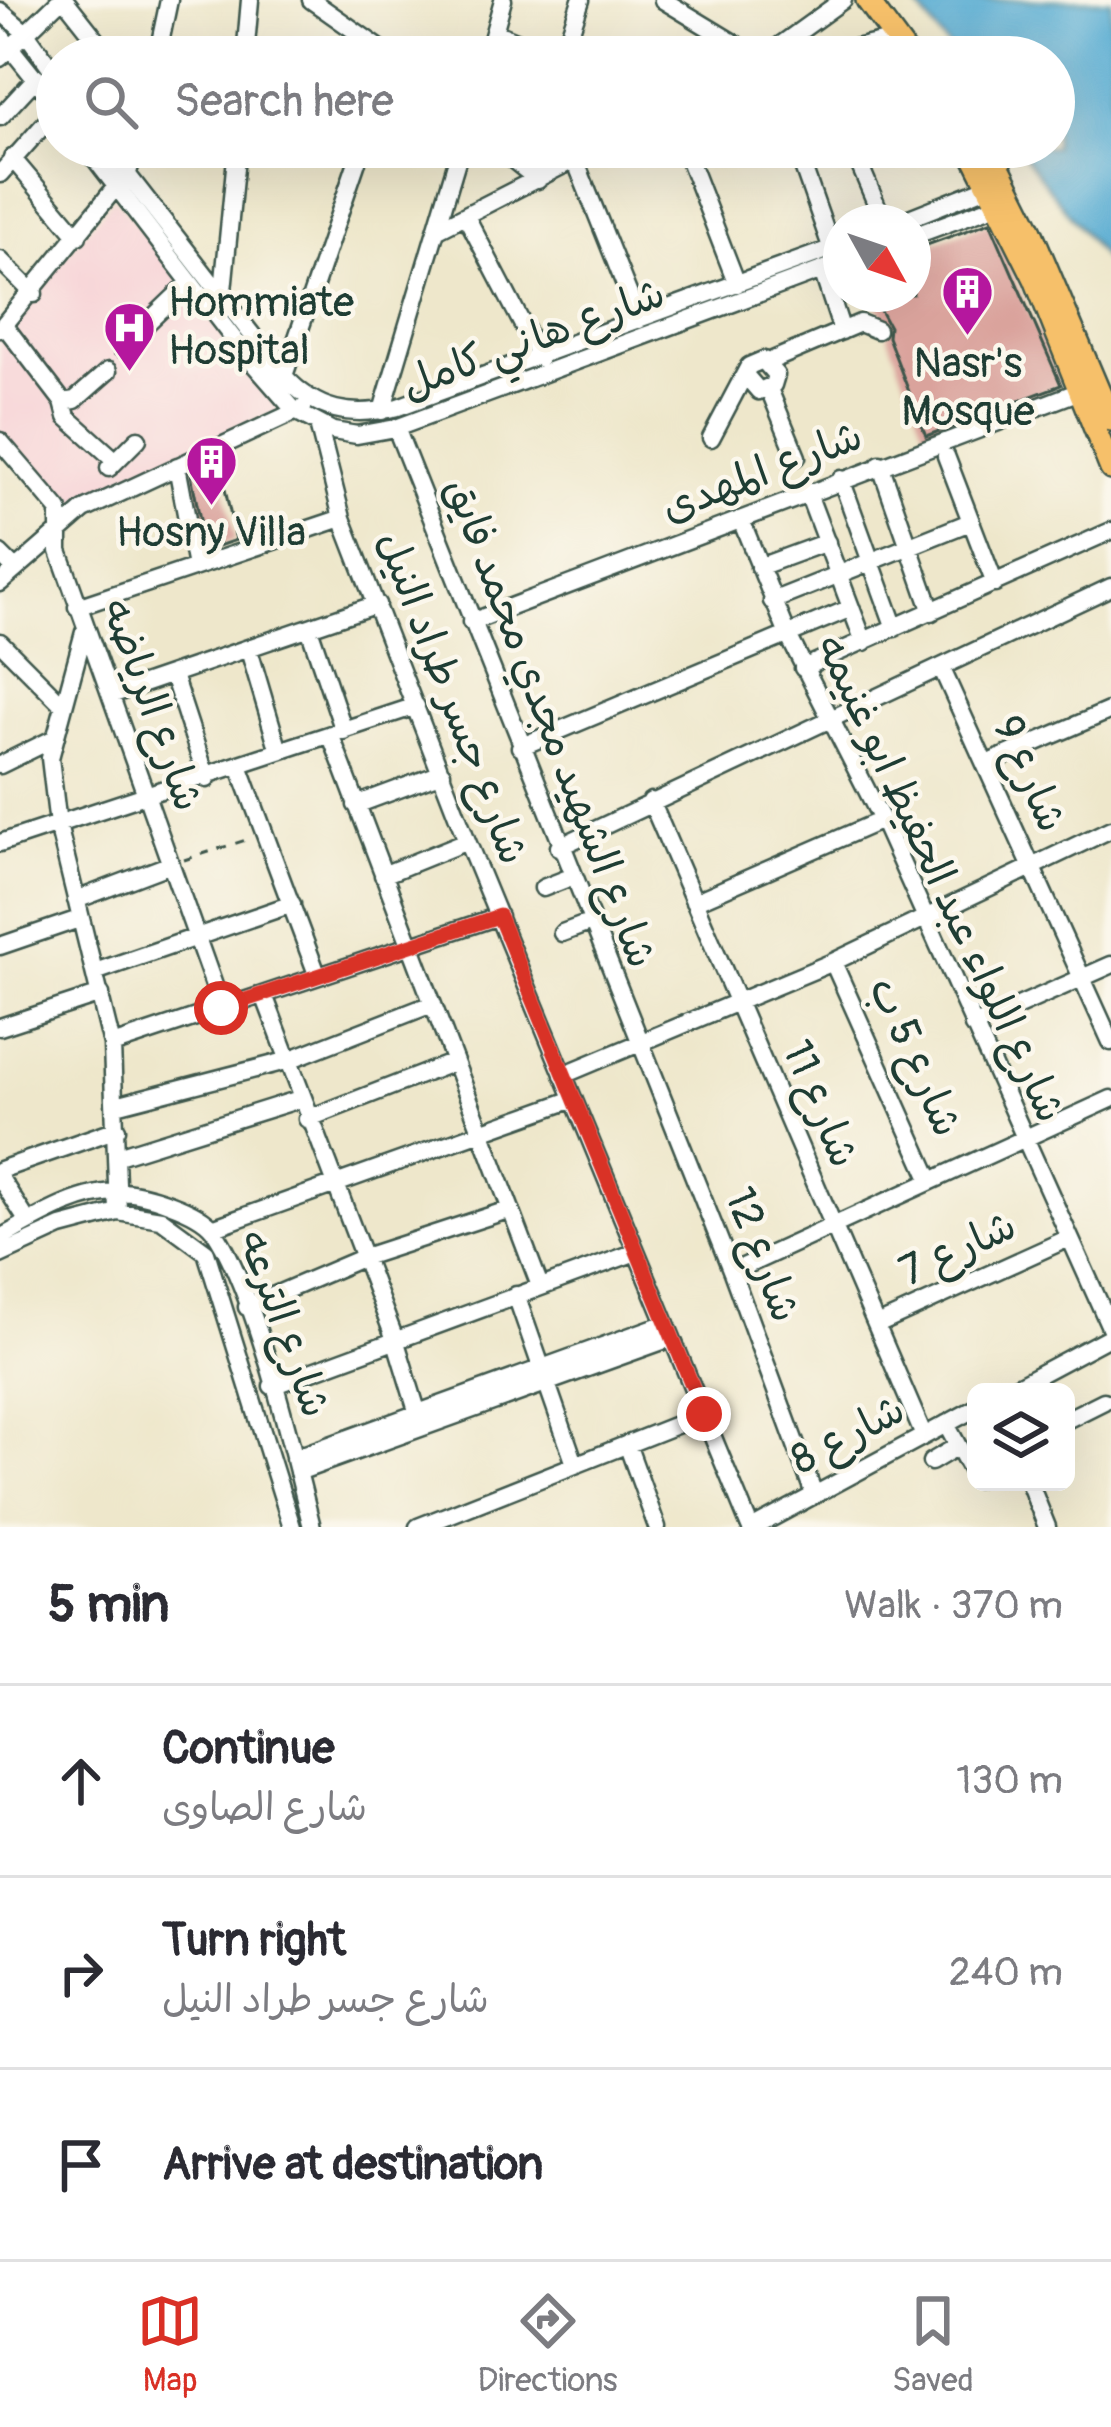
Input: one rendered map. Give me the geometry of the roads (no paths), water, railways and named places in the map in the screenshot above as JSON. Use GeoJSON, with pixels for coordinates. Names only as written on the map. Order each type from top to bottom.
{"type":"FeatureCollection","features":[{"type":"Feature","properties":{"kind":"main road"},"geometry":{"type":"LineString","coordinates":[[867,0],[894,36]]}},
{"type":"Feature","properties":{"kind":"main road"},"geometry":{"type":"LineString","coordinates":[[885,0],[912,36]]}},
{"type":"Feature","properties":{"kind":"main road"},"geometry":{"type":"LineString","coordinates":[[985,168],[1003,192],[1111,421]]}},
{"type":"Feature","properties":{"kind":"main road"},"geometry":{"type":"LineString","coordinates":[[996,168],[1111,469]]}},
{"type":"Feature","properties":{"kind":"street"},"geometry":{"type":"LineString","coordinates":[[9,43],[63,0],[93,36]]}},
{"type":"Feature","properties":{"kind":"street"},"geometry":{"type":"LineString","coordinates":[[161,36],[169,0]]}},
{"type":"Feature","properties":{"kind":"street"},"geometry":{"type":"LineString","coordinates":[[247,36],[250,0]]}},
{"type":"Feature","properties":{"kind":"street"},"geometry":{"type":"LineString","coordinates":[[312,0],[363,36]]}},
{"type":"Feature","properties":{"kind":"street"},"geometry":{"type":"LineString","coordinates":[[493,36],[503,0]]}},
{"type":"Feature","properties":{"kind":"street"},"geometry":{"type":"LineString","coordinates":[[566,36],[581,0]]}},
{"type":"Feature","properties":{"kind":"street"},"geometry":{"type":"LineString","coordinates":[[663,0],[729,36]]}},
{"type":"Feature","properties":{"kind":"street"},"geometry":{"type":"LineString","coordinates":[[794,36],[843,0]]}},
{"type":"Feature","properties":{"kind":"street"},"geometry":{"type":"LineString","coordinates":[[0,11],[9,43],[36,75]]}},
{"type":"Feature","properties":{"kind":"street"},"geometry":{"type":"LineString","coordinates":[[494,32],[504,36]]}},
{"type":"Feature","properties":{"kind":"street"},"geometry":{"type":"LineString","coordinates":[[9,43],[36,62]]}},
{"type":"Feature","properties":{"kind":"street"},"geometry":{"type":"LineString","coordinates":[[0,117],[36,77]]}},
{"type":"Feature","properties":{"kind":"street"},"geometry":{"type":"LineString","coordinates":[[0,173],[36,131]]}},
{"type":"Feature","properties":{"kind":"street"},"geometry":{"type":"LineString","coordinates":[[12,158],[78,236]]}},
{"type":"Feature","properties":{"kind":"street","name":"شارع هاني كامل"},"geometry":{"type":"LineString","coordinates":[[106,168],[284,376],[315,404],[358,414],[382,411],[550,360],[823,262]]}},
{"type":"Feature","properties":{"kind":"street","name":"شارع هاني كامل"},"geometry":{"type":"LineString","coordinates":[[115,168],[189,284],[295,411],[317,424],[357,435],[396,428],[639,320],[737,284],[823,261]]}},
{"type":"Feature","properties":{"kind":"street"},"geometry":{"type":"LineString","coordinates":[[127,168],[121,183],[34,294],[2,327],[63,402],[68,417],[112,465],[138,439]]}},
{"type":"Feature","properties":{"kind":"street"},"geometry":{"type":"LineString","coordinates":[[216,318],[222,299],[234,168]]}},
{"type":"Feature","properties":{"kind":"street"},"geometry":{"type":"LineString","coordinates":[[284,376],[355,168]]}},
{"type":"Feature","properties":{"kind":"street"},"geometry":{"type":"LineString","coordinates":[[382,411],[455,168]]}},
{"type":"Feature","properties":{"kind":"street"},"geometry":{"type":"LineString","coordinates":[[523,168],[538,180]]}},
{"type":"Feature","properties":{"kind":"street"},"geometry":{"type":"LineString","coordinates":[[440,228],[560,168]]}},
{"type":"Feature","properties":{"kind":"street"},"geometry":{"type":"LineString","coordinates":[[578,168],[639,320]]}},
{"type":"Feature","properties":{"kind":"street"},"geometry":{"type":"LineString","coordinates":[[692,168],[737,284]]}},
{"type":"Feature","properties":{"kind":"street"},"geometry":{"type":"LineString","coordinates":[[803,168],[823,224]]}},
{"type":"Feature","properties":{"kind":"street"},"geometry":{"type":"LineString","coordinates":[[861,168],[876,204]]}},
{"type":"Feature","properties":{"kind":"street"},"geometry":{"type":"LineString","coordinates":[[931,213],[1003,192]]}},
{"type":"Feature","properties":{"kind":"street"},"geometry":{"type":"LineString","coordinates":[[931,227],[1003,192]]}},
{"type":"Feature","properties":{"kind":"street"},"geometry":{"type":"LineString","coordinates":[[467,218],[550,360]]}},
{"type":"Feature","properties":{"kind":"street"},"geometry":{"type":"LineString","coordinates":[[0,260],[34,294]]}},
{"type":"Feature","properties":{"kind":"street"},"geometry":{"type":"LineString","coordinates":[[121,347],[189,284]]}},
{"type":"Feature","properties":{"kind":"street"},"geometry":{"type":"LineString","coordinates":[[840,312],[842,331]]}},
{"type":"Feature","properties":{"kind":"street"},"geometry":{"type":"LineString","coordinates":[[711,438],[753,362],[768,362],[866,323],[877,330]]}},
{"type":"Feature","properties":{"kind":"street"},"geometry":{"type":"LineString","coordinates":[[768,362],[776,375],[769,389],[797,457]]}},
{"type":"Feature","properties":{"kind":"street"},"geometry":{"type":"LineString","coordinates":[[63,402],[74,400],[108,371]]}},
{"type":"Feature","properties":{"kind":"street"},"geometry":{"type":"LineString","coordinates":[[746,376],[754,389],[769,389]]}},
{"type":"Feature","properties":{"kind":"street","name":"شارع المهدى"},"geometry":{"type":"LineString","coordinates":[[471,622],[1080,391]]}},
{"type":"Feature","properties":{"kind":"street"},"geometry":{"type":"LineString","coordinates":[[0,583],[60,528],[95,504],[315,404]]}},
{"type":"Feature","properties":{"kind":"street","name":"شارع جسر طراد النيل"},"geometry":{"type":"LineString","coordinates":[[317,424],[342,518],[467,842],[752,1527]]}},
{"type":"Feature","properties":{"kind":"street","name":"شارع الشهيد مجدي محمد فايق"},"geometry":{"type":"LineString","coordinates":[[396,428],[638,1044]]}},
{"type":"Feature","properties":{"kind":"street","name":"شارع الرياضه"},"geometry":{"type":"LineString","coordinates":[[0,441],[54,500],[60,528],[58,551],[150,798],[221,1008]]}},
{"type":"Feature","properties":{"kind":"street"},"geometry":{"type":"LineString","coordinates":[[946,456],[995,584]]}},
{"type":"Feature","properties":{"kind":"street"},"geometry":{"type":"LineString","coordinates":[[880,464],[932,612]]}},
{"type":"Feature","properties":{"kind":"street"},"geometry":{"type":"LineString","coordinates":[[177,466],[196,566]]}},
{"type":"Feature","properties":{"kind":"street"},"geometry":{"type":"LineString","coordinates":[[841,478],[895,628]]}},
{"type":"Feature","properties":{"kind":"street"},"geometry":{"type":"LineString","coordinates":[[807,491],[864,642]]}},
{"type":"Feature","properties":{"kind":"street"},"geometry":{"type":"LineString","coordinates":[[77,607],[342,518]]}},
{"type":"Feature","properties":{"kind":"street","name":"شارع اللواء عبد الحفيظ ابو غنيمه"},"geometry":{"type":"LineString","coordinates":[[741,520],[772,601],[882,820],[1111,1332]]}},
{"type":"Feature","properties":{"kind":"street"},"geometry":{"type":"LineString","coordinates":[[772,601],[970,522]]}},
{"type":"Feature","properties":{"kind":"street"},"geometry":{"type":"LineString","coordinates":[[803,668],[1111,531]]}},
{"type":"Feature","properties":{"kind":"street"},"geometry":{"type":"LineString","coordinates":[[759,567],[826,542]]}},
{"type":"Feature","properties":{"kind":"street"},"geometry":{"type":"LineString","coordinates":[[0,554],[15,569]]}},
{"type":"Feature","properties":{"kind":"street"},"geometry":{"type":"LineString","coordinates":[[560,848],[1111,587]]}},
{"type":"Feature","properties":{"kind":"street"},"geometry":{"type":"LineString","coordinates":[[111,695],[377,604]]}},
{"type":"Feature","properties":{"kind":"street"},"geometry":{"type":"LineString","coordinates":[[520,747],[851,608]]}},
{"type":"Feature","properties":{"kind":"street"},"geometry":{"type":"LineString","coordinates":[[0,1255],[61,1227],[118,1211],[121,1191],[112,1045],[58,825],[51,740],[77,672],[85,627]]}},
{"type":"Feature","properties":{"kind":"street"},"geometry":{"type":"LineString","coordinates":[[309,628],[356,805],[540,1286]]}},
{"type":"Feature","properties":{"kind":"street"},"geometry":{"type":"LineString","coordinates":[[0,641],[63,705]]}},
{"type":"Feature","properties":{"kind":"street"},"geometry":{"type":"LineString","coordinates":[[249,650],[279,751]]}},
{"type":"Feature","properties":{"kind":"street","name":"شارع 9"},"geometry":{"type":"LineString","coordinates":[[941,667],[1111,1042]]}},
{"type":"Feature","properties":{"kind":"street"},"geometry":{"type":"LineString","coordinates":[[173,675],[207,779]]}},
{"type":"Feature","properties":{"kind":"street"},"geometry":{"type":"LineString","coordinates":[[0,843],[150,798],[416,706]]}},
{"type":"Feature","properties":{"kind":"street"},"geometry":{"type":"LineString","coordinates":[[986,764],[1111,710]]}},
{"type":"Feature","properties":{"kind":"street"},"geometry":{"type":"LineString","coordinates":[[0,765],[51,740]]}},
{"type":"Feature","properties":{"kind":"street"},"geometry":{"type":"LineString","coordinates":[[240,768],[317,974]]}},
{"type":"Feature","properties":{"kind":"street"},"geometry":{"type":"LineString","coordinates":[[356,805],[442,773]]}},
{"type":"Feature","properties":{"kind":"street","name":"شارع 11"},"geometry":{"type":"LineString","coordinates":[[651,801],[924,1436]]}},
{"type":"Feature","properties":{"kind":"street"},"geometry":{"type":"LineString","coordinates":[[694,902],[882,820]]}},
{"type":"Feature","properties":{"kind":"street"},"geometry":{"type":"LineString","coordinates":[[563,1075],[833,962],[1111,829]]}},
{"type":"Feature","properties":{"kind":"street"},"geometry":{"type":"LineString","coordinates":[[382,875],[467,842]]}},
{"type":"Feature","properties":{"kind":"street"},"geometry":{"type":"LineString","coordinates":[[0,946],[171,865]]}},
{"type":"Feature","properties":{"kind":"street"},"geometry":{"type":"LineString","coordinates":[[543,888],[571,877]]}},
{"type":"Feature","properties":{"kind":"street"},"geometry":{"type":"LineString","coordinates":[[94,972],[292,904]]}},
{"type":"Feature","properties":{"kind":"street"},"geometry":{"type":"LineString","coordinates":[[112,1045],[499,916]]}},
{"type":"Feature","properties":{"kind":"street"},"geometry":{"type":"LineString","coordinates":[[562,933],[589,922]]}},
{"type":"Feature","properties":{"kind":"street","name":"شارع 5 ب"},"geometry":{"type":"LineString","coordinates":[[833,962],[932,1181]]}},
{"type":"Feature","properties":{"kind":"street"},"geometry":{"type":"LineString","coordinates":[[973,1026],[1111,965]]}},
{"type":"Feature","properties":{"kind":"street"},"geometry":{"type":"LineString","coordinates":[[0,1027],[101,994]]}},
{"type":"Feature","properties":{"kind":"street"},"geometry":{"type":"LineString","coordinates":[[264,995],[396,1342],[418,1414]]}},
{"type":"Feature","properties":{"kind":"street"},"geometry":{"type":"LineString","coordinates":[[116,1105],[286,1061],[432,1004]]}},
{"type":"Feature","properties":{"kind":"street","name":"شارع 12"},"geometry":{"type":"LineString","coordinates":[[638,1044],[732,1272],[814,1494]]}},
{"type":"Feature","properties":{"kind":"street"},"geometry":{"type":"LineString","coordinates":[[308,1119],[454,1062]]}},
{"type":"Feature","properties":{"kind":"street"},"geometry":{"type":"LineString","coordinates":[[118,1156],[300,1099]]}},
{"type":"Feature","properties":{"kind":"street"},"geometry":{"type":"LineString","coordinates":[[732,1272],[1111,1099]]}},
{"type":"Feature","properties":{"kind":"street"},"geometry":{"type":"LineString","coordinates":[[212,1228],[482,1136],[571,1100]]}},
{"type":"Feature","properties":{"kind":"street"},"geometry":{"type":"LineString","coordinates":[[28,1222],[0,1174],[117,1129]]}},
{"type":"Feature","properties":{"kind":"street"},"geometry":{"type":"LineString","coordinates":[[0,1238],[28,1222],[121,1191]]}},
{"type":"Feature","properties":{"kind":"street","name":"شارع الترعه"},"geometry":{"type":"LineString","coordinates":[[121,1191],[180,1210],[212,1228],[247,1307],[312,1527]]}},
{"type":"Feature","properties":{"kind":"street"},"geometry":{"type":"LineString","coordinates":[[247,1307],[364,1257],[511,1209]]}},
{"type":"Feature","properties":{"kind":"street","name":"شارع الترعه"},"geometry":{"type":"LineString","coordinates":[[118,1211],[161,1219],[206,1252],[292,1527]]}},
{"type":"Feature","properties":{"kind":"street","name":"شارع 7"},"geometry":{"type":"LineString","coordinates":[[877,1325],[1069,1238]]}},
{"type":"Feature","properties":{"kind":"street"},"geometry":{"type":"LineString","coordinates":[[272,1386],[636,1252]]}},
{"type":"Feature","properties":{"kind":"street"},"geometry":{"type":"LineString","coordinates":[[516,1295],[575,1464]]}},
{"type":"Feature","properties":{"kind":"street"},"geometry":{"type":"LineString","coordinates":[[296,1465],[669,1330]]}},
{"type":"Feature","properties":{"kind":"street"},"geometry":{"type":"LineString","coordinates":[[1022,1383],[1111,1332]]}},
{"type":"Feature","properties":{"kind":"street"},"geometry":{"type":"LineString","coordinates":[[296,1465],[418,1414],[543,1377]]}},
{"type":"Feature","properties":{"kind":"street"},"geometry":{"type":"LineString","coordinates":[[1075,1416],[1104,1401]]}},
{"type":"Feature","properties":{"kind":"street","name":"شارع 8"},"geometry":{"type":"LineString","coordinates":[[752,1527],[787,1519],[814,1494],[967,1413]]}},
{"type":"Feature","properties":{"kind":"street"},"geometry":{"type":"LineString","coordinates":[[418,1527],[704,1414]]}},
{"type":"Feature","properties":{"kind":"street"},"geometry":{"type":"LineString","coordinates":[[946,1424],[967,1462]]}},
{"type":"Feature","properties":{"kind":"street"},"geometry":{"type":"LineString","coordinates":[[627,1444],[657,1527]]}},
{"type":"Feature","properties":{"kind":"street"},"geometry":{"type":"LineString","coordinates":[[931,1462],[958,1446]]}},
{"type":"Feature","properties":{"kind":"street"},"geometry":{"type":"LineString","coordinates":[[1033,1491],[1047,1527]]}},
{"type":"Feature","properties":{"kind":"water"},"geometry":{"type":"Polygon","coordinates":[[[913,0],[1111,0],[1111,268],[1033,168],[1075,168],[1075,36],[940,36],[913,0]]]}},
{"type":"Feature","properties":{"kind":"place","name":"Nasr's Mosque"},"geometry":{"type":"Point","coordinates":[968,338]}},
{"type":"Feature","properties":{"kind":"place","name":"Hommiate Hospital"},"geometry":{"type":"Point","coordinates":[129,373]}},
{"type":"Feature","properties":{"kind":"place","name":"Hosny Villa"},"geometry":{"type":"Point","coordinates":[211,507]}}]}
